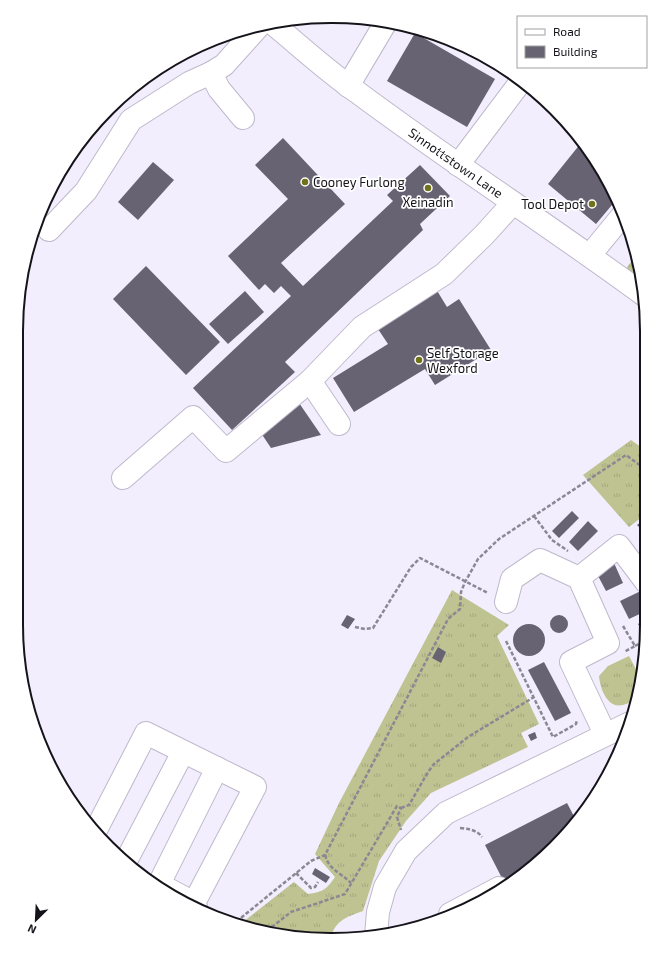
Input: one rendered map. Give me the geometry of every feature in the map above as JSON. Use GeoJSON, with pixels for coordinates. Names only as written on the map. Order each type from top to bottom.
{"type":"FeatureCollection","features":[{"type":"Feature","properties":{"kind":"street","name":"Sinnottstown Lane"},"geometry":{"type":"LineString","coordinates":[[278,28],[348,86],[590,255],[637,290]]}},
{"type":"Feature","properties":{"kind":"street"},"geometry":{"type":"LineString","coordinates":[[348,86],[383,28]]}},
{"type":"Feature","properties":{"kind":"street"},"geometry":{"type":"LineString","coordinates":[[49,230],[86,191],[130,120],[189,83],[212,73],[224,65],[252,34]]}},
{"type":"Feature","properties":{"kind":"street"},"geometry":{"type":"LineString","coordinates":[[212,73],[219,89],[243,118]]}},
{"type":"Feature","properties":{"kind":"street"},"geometry":{"type":"LineString","coordinates":[[458,164],[518,86]]}},
{"type":"Feature","properties":{"kind":"street"},"geometry":{"type":"LineString","coordinates":[[123,478],[193,417],[226,452],[310,380],[362,327],[444,274],[484,235],[513,202]]}},
{"type":"Feature","properties":{"kind":"street"},"geometry":{"type":"LineString","coordinates":[[590,255],[619,219]]}},
{"type":"Feature","properties":{"kind":"street"},"geometry":{"type":"LineString","coordinates":[[310,380],[340,424]]}},
{"type":"Feature","properties":{"kind":"street"},"geometry":{"type":"LineString","coordinates":[[584,574],[619,546],[640,574]]}},
{"type":"Feature","properties":{"kind":"street"},"geometry":{"type":"LineString","coordinates":[[506,602],[512,579],[540,560],[584,574]]}},
{"type":"Feature","properties":{"kind":"street"},"geometry":{"type":"LineString","coordinates":[[584,574],[608,643],[571,662],[605,734]]}},
{"type":"Feature","properties":{"kind":"street"},"geometry":{"type":"LineString","coordinates":[[377,929],[378,912],[385,887],[406,851],[446,813],[623,726]]}},
{"type":"Feature","properties":{"kind":"street"},"geometry":{"type":"LineString","coordinates":[[98,826],[146,733],[255,787],[197,902]]}},
{"type":"Feature","properties":{"kind":"street"},"geometry":{"type":"LineString","coordinates":[[128,856],[183,752]]}},
{"type":"Feature","properties":{"kind":"street"},"geometry":{"type":"LineString","coordinates":[[160,881],[217,768]]}},
{"type":"Feature","properties":{"kind":"path"},"geometry":{"type":"LineString","coordinates":[[241,919],[311,861],[325,855],[448,619],[460,609],[460,592],[478,560],[499,539],[626,455],[640,465]]}},
{"type":"Feature","properties":{"kind":"path"},"geometry":{"type":"LineString","coordinates":[[534,516],[552,540],[562,546],[584,574]]}},
{"type":"Feature","properties":{"kind":"path"},"geometry":{"type":"LineString","coordinates":[[355,627],[365,629],[373,628],[411,567],[420,558],[506,602]]}},
{"type":"Feature","properties":{"kind":"path"},"geometry":{"type":"LineString","coordinates":[[506,640],[552,737]]}},
{"type":"Feature","properties":{"kind":"path"},"geometry":{"type":"LineString","coordinates":[[635,646],[639,644]]}},
{"type":"Feature","properties":{"kind":"path"},"geometry":{"type":"LineString","coordinates":[[272,927],[292,912],[345,894],[397,806],[401,808],[409,805],[434,764],[468,737],[534,697]]}},
{"type":"Feature","properties":{"kind":"path"},"geometry":{"type":"LineString","coordinates":[[401,808],[397,817],[401,831]]}},
{"type":"Feature","properties":{"kind":"path"},"geometry":{"type":"LineString","coordinates":[[457,829],[470,829],[479,833],[482,837]]}},
{"type":"Feature","properties":{"kind":"path"},"geometry":{"type":"LineString","coordinates":[[325,855],[327,863],[331,868],[344,876],[351,883]]}},
{"type":"Feature","properties":{"kind":"path"},"geometry":{"type":"LineString","coordinates":[[296,873],[310,888],[315,887],[318,882]]}},
{"type":"Feature","properties":{"kind":"green space"},"geometry":{"type":"Polygon","coordinates":[[[631,261],[635,278],[625,270],[631,261]]]}},
{"type":"Feature","properties":{"kind":"green space"},"geometry":{"type":"Polygon","coordinates":[[[631,440],[640,446],[640,519],[629,527],[583,475],[631,440]]]}},
{"type":"Feature","properties":{"kind":"green space"},"geometry":{"type":"Polygon","coordinates":[[[452,590],[509,625],[497,636],[539,724],[521,733],[528,747],[431,793],[406,821],[379,861],[363,911],[339,922],[332,933],[291,930],[271,927],[245,920],[294,882],[308,894],[324,889],[330,884],[335,877],[315,854],[339,803],[452,590]]]}},
{"type":"Feature","properties":{"kind":"green space"},"geometry":{"type":"Polygon","coordinates":[[[629,656],[636,670],[630,702],[617,705],[609,701],[605,696],[599,676],[608,666],[629,656]]]}},
{"type":"Feature","properties":{"kind":"building"},"geometry":{"type":"Polygon","coordinates":[[[414,35],[421,37],[495,79],[467,127],[387,81],[414,35]]]}},
{"type":"Feature","properties":{"kind":"building"},"geometry":{"type":"Polygon","coordinates":[[[283,138],[345,204],[281,263],[303,286],[393,201],[387,195],[420,165],[450,196],[420,224],[423,230],[285,362],[295,372],[232,430],[193,388],[291,296],[281,286],[274,293],[265,284],[259,290],[228,256],[288,199],[255,165],[283,138]]]}},
{"type":"Feature","properties":{"kind":"building"},"geometry":{"type":"Polygon","coordinates":[[[578,147],[599,177],[613,204],[596,224],[548,184],[578,147]]]}},
{"type":"Feature","properties":{"kind":"building"},"geometry":{"type":"Polygon","coordinates":[[[153,162],[174,180],[138,220],[118,202],[153,162]]]}},
{"type":"Feature","properties":{"kind":"building"},"geometry":{"type":"Polygon","coordinates":[[[146,266],[220,342],[186,375],[113,299],[146,266]]]}},
{"type":"Feature","properties":{"kind":"building","name":"Self Storage Wexford"},"geometry":{"type":"Polygon","coordinates":[[[436,289],[447,307],[459,299],[491,350],[435,385],[425,369],[354,412],[333,378],[388,344],[376,326],[436,289]]]}},
{"type":"Feature","properties":{"kind":"building"},"geometry":{"type":"Polygon","coordinates":[[[245,291],[264,312],[228,344],[209,324],[245,291]]]}},
{"type":"Feature","properties":{"kind":"building"},"geometry":{"type":"Polygon","coordinates":[[[297,400],[321,435],[271,448],[257,427],[297,400]]]}},
{"type":"Feature","properties":{"kind":"building"},"geometry":{"type":"Polygon","coordinates":[[[572,511],[579,518],[559,538],[552,531],[572,511]]]}},
{"type":"Feature","properties":{"kind":"building"},"geometry":{"type":"Polygon","coordinates":[[[588,521],[598,531],[578,551],[569,542],[588,521]]]}},
{"type":"Feature","properties":{"kind":"building"},"geometry":{"type":"Polygon","coordinates":[[[614,563],[623,583],[606,591],[596,572],[614,563]]]}},
{"type":"Feature","properties":{"kind":"building"},"geometry":{"type":"Polygon","coordinates":[[[640,591],[640,614],[629,619],[620,601],[640,591]]]}},
{"type":"Feature","properties":{"kind":"building"},"geometry":{"type":"Polygon","coordinates":[[[347,615],[355,619],[348,629],[341,625],[347,615]]]}},
{"type":"Feature","properties":{"kind":"building"},"geometry":{"type":"Polygon","coordinates":[[[555,615],[563,615],[568,620],[566,631],[563,633],[555,633],[550,628],[550,620],[555,615]]]}},
{"type":"Feature","properties":{"kind":"building"},"geometry":{"type":"Polygon","coordinates":[[[526,624],[532,624],[542,631],[545,640],[544,646],[538,653],[532,656],[526,656],[516,649],[513,643],[513,637],[520,627],[526,624]]]}},
{"type":"Feature","properties":{"kind":"building"},"geometry":{"type":"Polygon","coordinates":[[[438,647],[446,652],[441,663],[432,658],[438,647]]]}},
{"type":"Feature","properties":{"kind":"building"},"geometry":{"type":"Polygon","coordinates":[[[544,662],[571,713],[555,721],[528,670],[544,662]]]}},
{"type":"Feature","properties":{"kind":"building"},"geometry":{"type":"Polygon","coordinates":[[[535,732],[537,738],[531,741],[528,735],[535,732]]]}},
{"type":"Feature","properties":{"kind":"building"},"geometry":{"type":"Polygon","coordinates":[[[567,803],[573,815],[550,843],[503,881],[485,845],[567,803]]]}},
{"type":"Feature","properties":{"kind":"building"},"geometry":{"type":"Polygon","coordinates":[[[315,868],[330,877],[326,883],[312,874],[315,868]]]}},
{"type":"Feature","properties":{"kind":"place","name":"Cooney Furlong"},"geometry":{"type":"Point","coordinates":[305,182]}},
{"type":"Feature","properties":{"kind":"place","name":"Xeinadin"},"geometry":{"type":"Point","coordinates":[428,188]}},
{"type":"Feature","properties":{"kind":"place","name":"Tool Depot"},"geometry":{"type":"Point","coordinates":[592,204]}},
{"type":"Feature","properties":{"kind":"place","name":"Self Storage Wexford"},"geometry":{"type":"Point","coordinates":[419,360]}}]}
